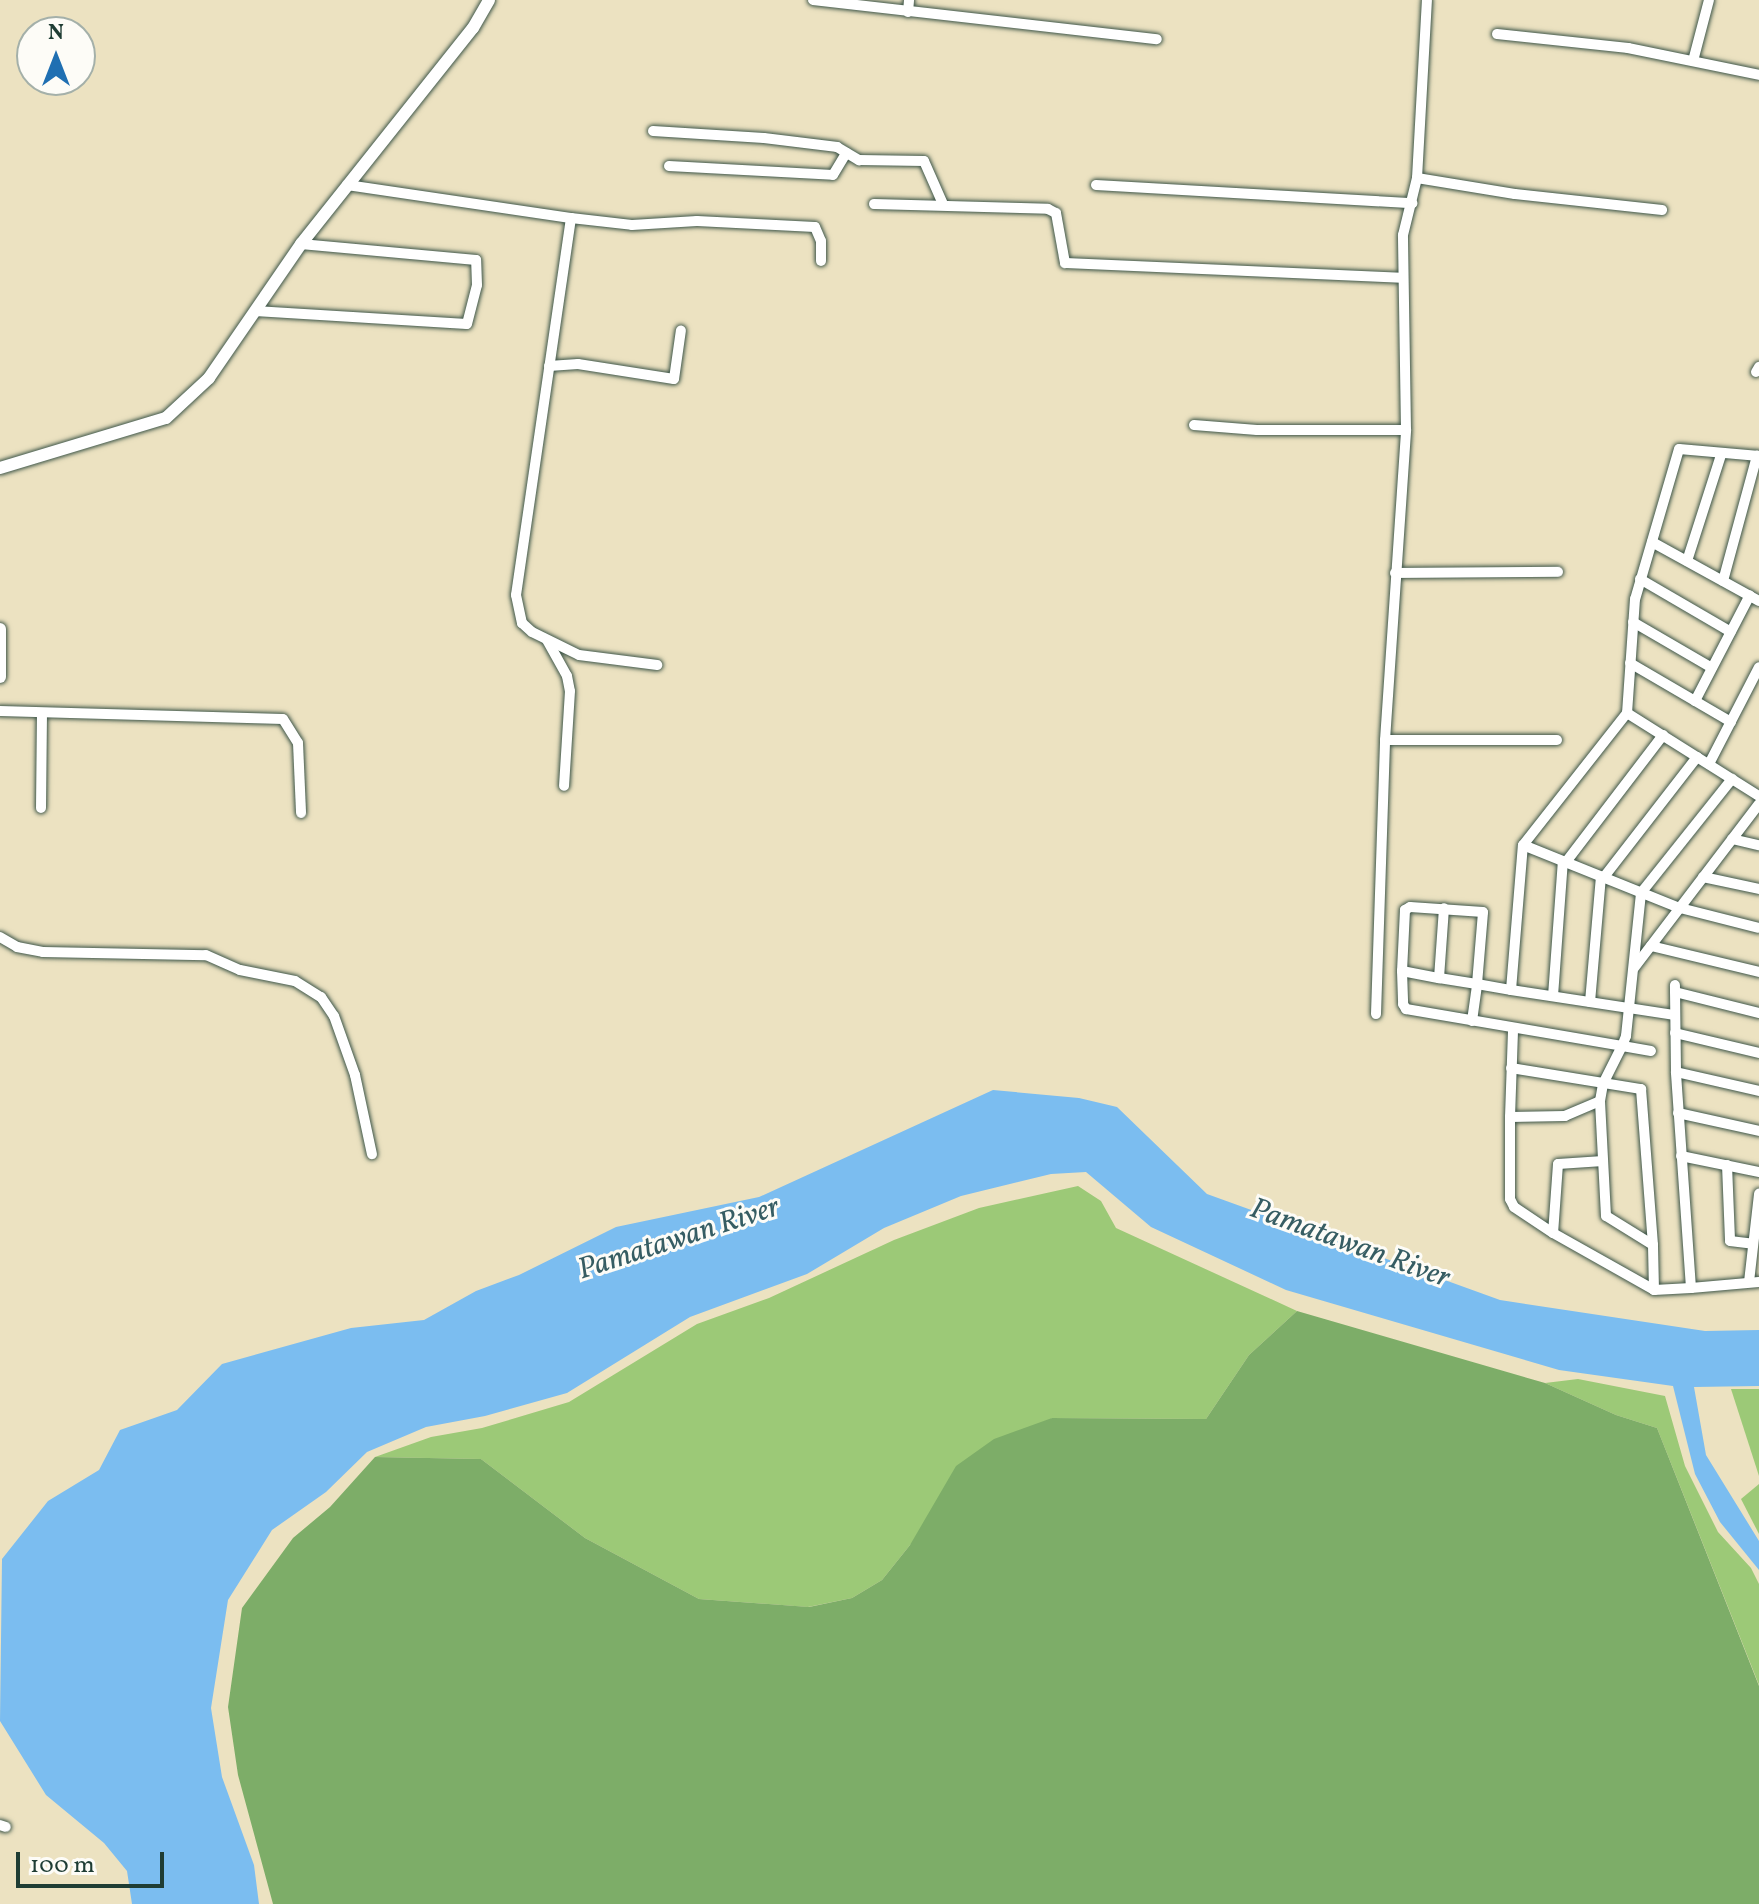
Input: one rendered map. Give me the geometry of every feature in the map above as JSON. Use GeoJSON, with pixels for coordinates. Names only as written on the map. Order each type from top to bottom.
{"type":"FeatureCollection","features":[{"type":"Feature","properties":{"kind":"street"},"geometry":{"type":"LineString","coordinates":[[0,468],[166,418],[209,378],[301,244],[473,28],[489,0]]}},
{"type":"Feature","properties":{"kind":"street"},"geometry":{"type":"LineString","coordinates":[[813,0],[1157,39]]}},
{"type":"Feature","properties":{"kind":"street"},"geometry":{"type":"LineString","coordinates":[[908,12],[909,0]]}},
{"type":"Feature","properties":{"kind":"street"},"geometry":{"type":"LineString","coordinates":[[1376,1014],[1385,740],[1406,430],[1403,235],[1417,178],[1427,0]]}},
{"type":"Feature","properties":{"kind":"street"},"geometry":{"type":"LineString","coordinates":[[1693,61],[1709,0]]}},
{"type":"Feature","properties":{"kind":"street"},"geometry":{"type":"LineString","coordinates":[[1497,34],[1628,48],[1759,75]]}},
{"type":"Feature","properties":{"kind":"street"},"geometry":{"type":"LineString","coordinates":[[653,131],[778,139],[837,147],[859,160],[924,161],[943,204]]}},
{"type":"Feature","properties":{"kind":"street"},"geometry":{"type":"LineString","coordinates":[[669,166],[833,175],[846,153]]}},
{"type":"Feature","properties":{"kind":"street"},"geometry":{"type":"LineString","coordinates":[[1417,178],[1515,194],[1662,210]]}},
{"type":"Feature","properties":{"kind":"street"},"geometry":{"type":"LineString","coordinates":[[347,185],[632,225],[697,221],[815,227],[821,241],[821,261]]}},
{"type":"Feature","properties":{"kind":"street"},"geometry":{"type":"LineString","coordinates":[[1096,185],[1412,203]]}},
{"type":"Feature","properties":{"kind":"street"},"geometry":{"type":"LineString","coordinates":[[874,204],[1048,209],[1056,213],[1065,263],[1402,278]]}},
{"type":"Feature","properties":{"kind":"street"},"geometry":{"type":"LineString","coordinates":[[571,218],[516,595],[522,623],[546,639],[579,655],[657,665]]}},
{"type":"Feature","properties":{"kind":"street"},"geometry":{"type":"LineString","coordinates":[[255,311],[467,324],[477,285],[476,260],[301,244]]}},
{"type":"Feature","properties":{"kind":"street"},"geometry":{"type":"LineString","coordinates":[[549,366],[578,364],[674,379],[681,330]]}},
{"type":"Feature","properties":{"kind":"street"},"geometry":{"type":"LineString","coordinates":[[1194,425],[1257,430],[1406,430]]}},
{"type":"Feature","properties":{"kind":"street"},"geometry":{"type":"LineString","coordinates":[[1511,990],[1523,845],[1627,713],[1633,622],[1640,579],[1679,449],[1758,456],[1723,581]]}},
{"type":"Feature","properties":{"kind":"street"},"geometry":{"type":"LineString","coordinates":[[1687,561],[1721,455]]}},
{"type":"Feature","properties":{"kind":"street"},"geometry":{"type":"LineString","coordinates":[[1652,542],[1756,597],[1731,632],[1695,701]]}},
{"type":"Feature","properties":{"kind":"street"},"geometry":{"type":"LineString","coordinates":[[1395,573],[1558,572]]}},
{"type":"Feature","properties":{"kind":"street"},"geometry":{"type":"LineString","coordinates":[[1640,579],[1731,632]]}},
{"type":"Feature","properties":{"kind":"street"},"geometry":{"type":"LineString","coordinates":[[1633,622],[1712,668]]}},
{"type":"Feature","properties":{"kind":"street"},"geometry":{"type":"LineString","coordinates":[[0,629],[0,677]]}},
{"type":"Feature","properties":{"kind":"street"},"geometry":{"type":"LineString","coordinates":[[546,639],[567,676],[570,691],[564,786]]}},
{"type":"Feature","properties":{"kind":"street"},"geometry":{"type":"LineString","coordinates":[[1630,663],[1731,722]]}},
{"type":"Feature","properties":{"kind":"street"},"geometry":{"type":"LineString","coordinates":[[1709,764],[1759,667]]}},
{"type":"Feature","properties":{"kind":"street"},"geometry":{"type":"LineString","coordinates":[[0,711],[283,719],[298,743],[301,813]]}},
{"type":"Feature","properties":{"kind":"street"},"geometry":{"type":"LineString","coordinates":[[1627,713],[1759,796]]}},
{"type":"Feature","properties":{"kind":"street"},"geometry":{"type":"LineString","coordinates":[[41,808],[42,714]]}},
{"type":"Feature","properties":{"kind":"street"},"geometry":{"type":"LineString","coordinates":[[1553,996],[1564,862],[1663,735]]}},
{"type":"Feature","properties":{"kind":"street"},"geometry":{"type":"LineString","coordinates":[[1385,740],[1557,740]]}},
{"type":"Feature","properties":{"kind":"street"},"geometry":{"type":"LineString","coordinates":[[1590,1002],[1603,877],[1697,757]]}},
{"type":"Feature","properties":{"kind":"street"},"geometry":{"type":"LineString","coordinates":[[1653,1245],[1606,1216],[1600,1101],[1603,1084],[1622,1046],[1641,893],[1732,779]]}},
{"type":"Feature","properties":{"kind":"street"},"geometry":{"type":"LineString","coordinates":[[1633,969],[1759,804]]}},
{"type":"Feature","properties":{"kind":"street"},"geometry":{"type":"LineString","coordinates":[[1732,839],[1759,845]]}},
{"type":"Feature","properties":{"kind":"street"},"geometry":{"type":"LineString","coordinates":[[1523,845],[1680,908],[1759,928]]}},
{"type":"Feature","properties":{"kind":"street"},"geometry":{"type":"LineString","coordinates":[[1703,877],[1759,889]]}},
{"type":"Feature","properties":{"kind":"street"},"geometry":{"type":"LineString","coordinates":[[1472,1021],[1483,912],[1410,907],[1405,910],[1402,971],[1403,1004],[1406,1009],[1513,1029],[1651,1051]]}},
{"type":"Feature","properties":{"kind":"street"},"geometry":{"type":"LineString","coordinates":[[1439,978],[1444,908]]}},
{"type":"Feature","properties":{"kind":"street"},"geometry":{"type":"LineString","coordinates":[[0,937],[17,947],[43,952],[206,955],[240,970],[295,981],[321,997],[334,1016],[355,1075],[372,1154]]}},
{"type":"Feature","properties":{"kind":"street"},"geometry":{"type":"LineString","coordinates":[[1651,946],[1759,972]]}},
{"type":"Feature","properties":{"kind":"street"},"geometry":{"type":"LineString","coordinates":[[1402,971],[1675,1015]]}},
{"type":"Feature","properties":{"kind":"street"},"geometry":{"type":"LineString","coordinates":[[1691,1288],[1678,1113],[1675,988],[1759,1013]]}},
{"type":"Feature","properties":{"kind":"street"},"geometry":{"type":"LineString","coordinates":[[1513,1029],[1510,1199],[1514,1207],[1553,1233],[1654,1290],[1754,1282],[1753,1244],[1759,1194]]}},
{"type":"Feature","properties":{"kind":"street"},"geometry":{"type":"LineString","coordinates":[[1675,1033],[1759,1053]]}},
{"type":"Feature","properties":{"kind":"street"},"geometry":{"type":"LineString","coordinates":[[1511,1068],[1643,1091],[1654,1290]]}},
{"type":"Feature","properties":{"kind":"street"},"geometry":{"type":"LineString","coordinates":[[1676,1072],[1759,1091]]}},
{"type":"Feature","properties":{"kind":"street"},"geometry":{"type":"LineString","coordinates":[[1510,1117],[1565,1116],[1600,1101]]}},
{"type":"Feature","properties":{"kind":"street"},"geometry":{"type":"LineString","coordinates":[[1678,1113],[1759,1131]]}},
{"type":"Feature","properties":{"kind":"street"},"geometry":{"type":"LineString","coordinates":[[1681,1156],[1759,1172]]}},
{"type":"Feature","properties":{"kind":"street"},"geometry":{"type":"LineString","coordinates":[[1553,1233],[1558,1164],[1603,1161]]}},
{"type":"Feature","properties":{"kind":"street"},"geometry":{"type":"LineString","coordinates":[[1727,1165],[1730,1241],[1753,1244]]}},
{"type":"Feature","properties":{"kind":"green space"},"geometry":{"type":"Polygon","coordinates":[[[1078,1186],[1101,1201],[1116,1228],[1297,1311],[1249,1355],[1206,1419],[1052,1418],[910,1545],[882,1580],[852,1598],[808,1607],[699,1599],[585,1538],[481,1459],[375,1457],[431,1437],[482,1428],[569,1402],[697,1324],[769,1298],[894,1240],[979,1208],[1078,1186]]]}},
{"type":"Feature","properties":{"kind":"green space"},"geometry":{"type":"Polygon","coordinates":[[[1297,1311],[1545,1383],[1616,1415],[1657,1428],[1759,1686],[1759,1904],[273,1904],[238,1775],[228,1707],[242,1608],[293,1538],[330,1507],[375,1457],[481,1459],[585,1538],[699,1599],[809,1607],[852,1598],[882,1580],[910,1545],[956,1466],[994,1439],[1052,1418],[1206,1419],[1249,1355],[1297,1311]]]}},
{"type":"Feature","properties":{"kind":"green space"},"geometry":{"type":"Polygon","coordinates":[[[1578,1379],[1665,1396],[1685,1466],[1718,1532],[1751,1568],[1759,1584],[1759,1685],[1657,1428],[1616,1415],[1545,1383],[1578,1379]]]}},
{"type":"Feature","properties":{"kind":"green space"},"geometry":{"type":"Polygon","coordinates":[[[1731,1389],[1759,1389],[1759,1476],[1731,1389]]]}},
{"type":"Feature","properties":{"kind":"green space"},"geometry":{"type":"Polygon","coordinates":[[[1759,1484],[1759,1534],[1741,1499],[1759,1484]]]}},
{"type":"Feature","properties":{"kind":"water","name":"Pamatawan River"},"geometry":{"type":"Polygon","coordinates":[[[993,1090],[1079,1098],[1117,1107],[1207,1194],[1500,1300],[1705,1331],[1759,1330],[1759,1386],[1694,1387],[1706,1455],[1759,1541],[1759,1570],[1720,1522],[1695,1474],[1673,1386],[1559,1370],[1286,1290],[1151,1227],[1086,1172],[1051,1174],[961,1196],[884,1228],[807,1274],[690,1317],[567,1393],[485,1416],[426,1427],[367,1452],[326,1492],[272,1530],[228,1600],[211,1708],[222,1777],[254,1865],[259,1904],[132,1904],[127,1871],[104,1843],[46,1795],[0,1721],[2,1559],[48,1501],[99,1470],[120,1430],[177,1410],[222,1364],[351,1328],[424,1320],[476,1291],[519,1275],[616,1227],[759,1197],[993,1090]]]}}]}
